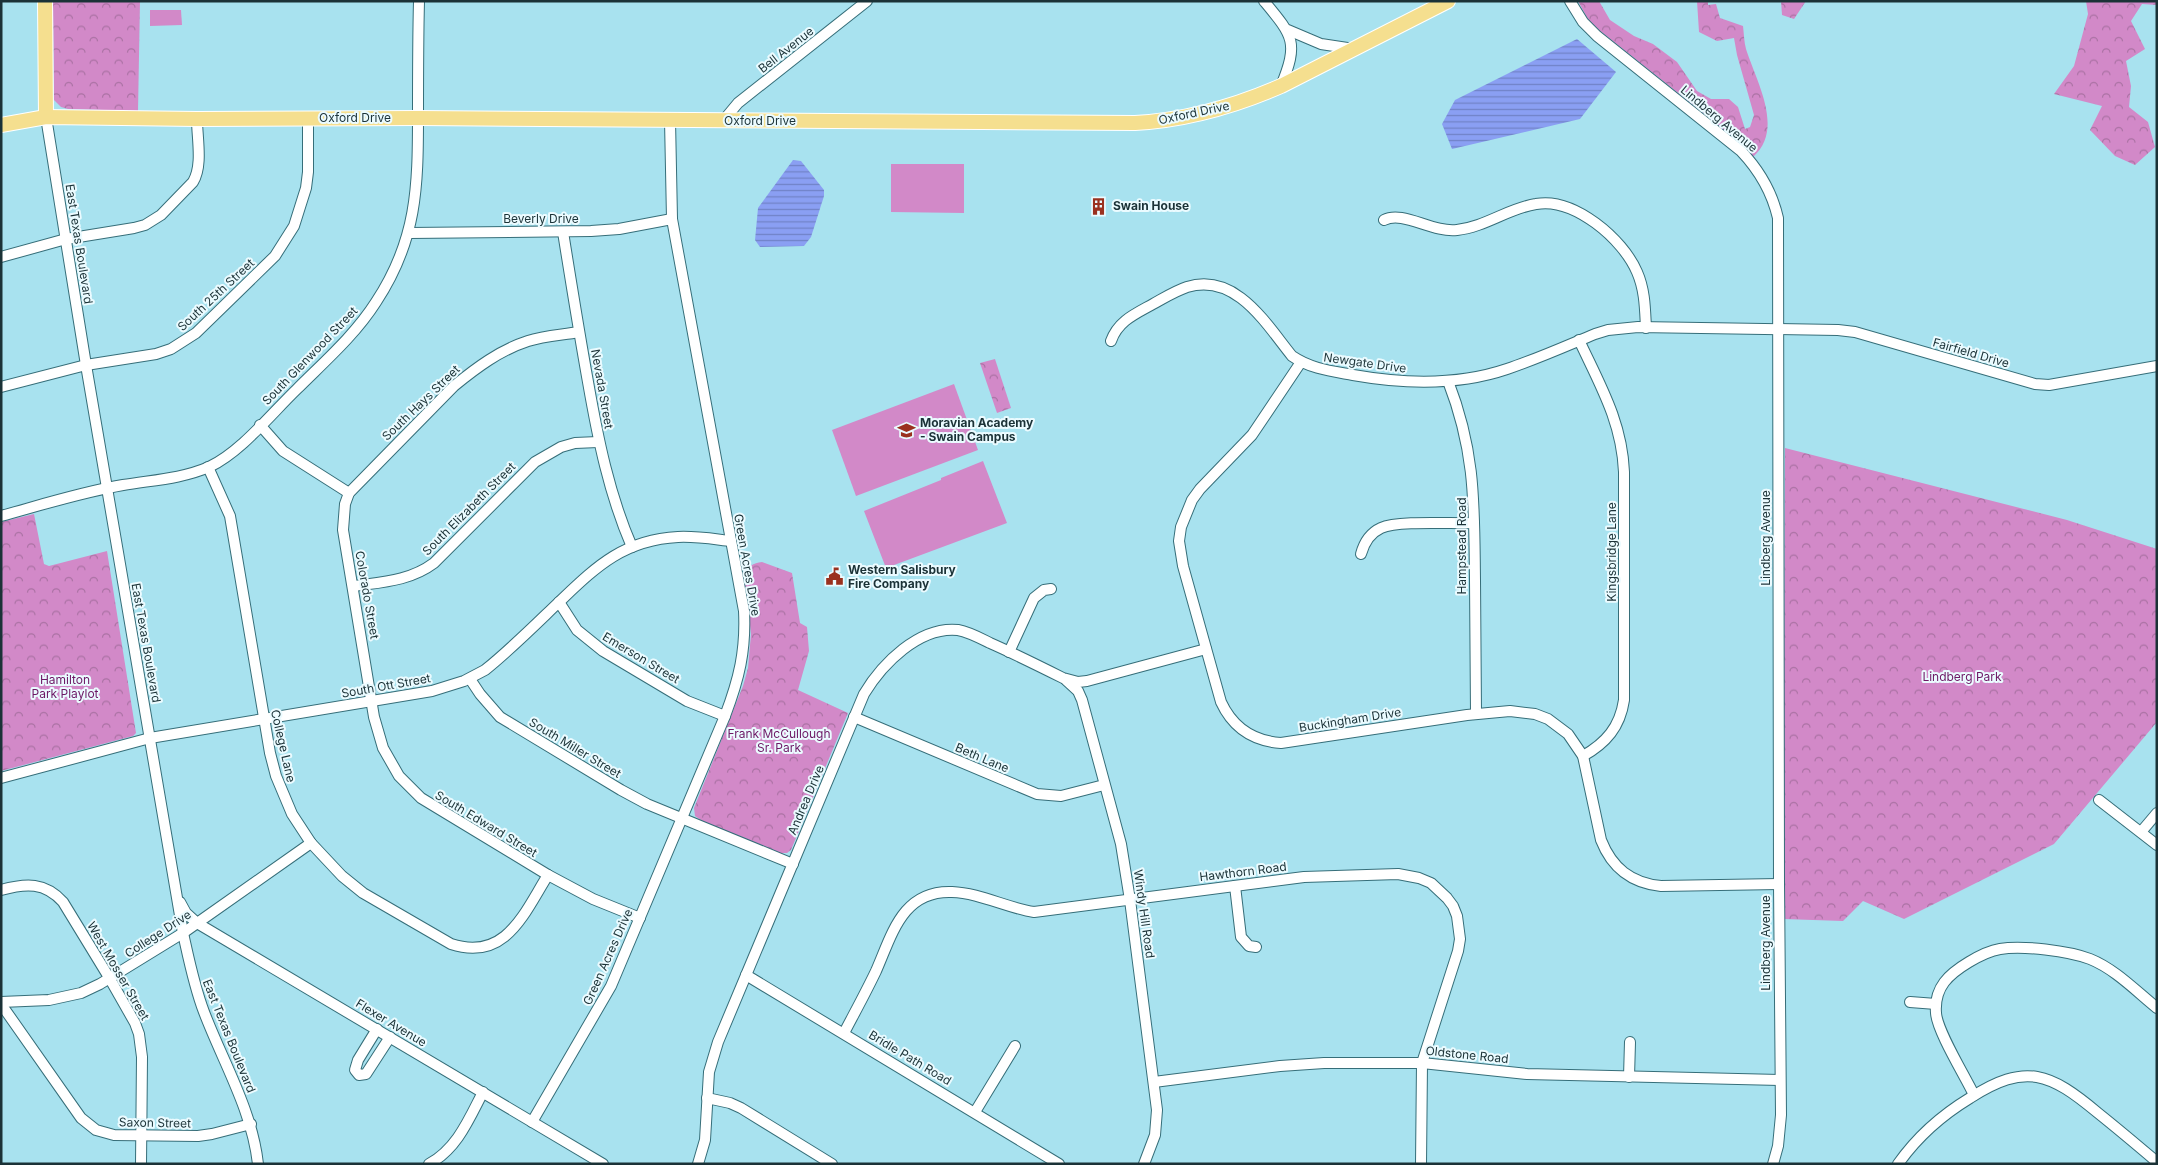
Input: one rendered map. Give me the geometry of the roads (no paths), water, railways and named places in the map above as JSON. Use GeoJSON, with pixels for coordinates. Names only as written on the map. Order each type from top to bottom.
{"type":"FeatureCollection","features":[{"type":"Feature","properties":{"kind":"main road"},"geometry":{"type":"LineString","coordinates":[[45,1],[46,117]]}},
{"type":"Feature","properties":{"kind":"main road","name":"Oxford Drive"},"geometry":{"type":"LineString","coordinates":[[1,125],[46,117],[1135,123],[1205,114],[1254,98],[1448,1]]}},
{"type":"Feature","properties":{"kind":"street","name":"South Glenwood Street"},"geometry":{"type":"LineString","coordinates":[[1,516],[107,488],[161,480],[208,467],[229,455],[351,335],[386,287],[409,233],[417,190],[419,1]]}},
{"type":"Feature","properties":{"kind":"street","name":"Bell Avenue"},"geometry":{"type":"LineString","coordinates":[[723,121],[738,103],[868,1]]}},
{"type":"Feature","properties":{"kind":"street"},"geometry":{"type":"LineString","coordinates":[[1264,1],[1288,30],[1321,44],[1354,49]]}},
{"type":"Feature","properties":{"kind":"street","name":"Lindberg Avenue"},"geometry":{"type":"LineString","coordinates":[[1570,1],[1584,22],[1597,36],[1741,151],[1753,163],[1765,182],[1774,202],[1779,231],[1780,1130],[1773,1164]]}},
{"type":"Feature","properties":{"kind":"street"},"geometry":{"type":"LineString","coordinates":[[1281,86],[1290,61],[1291,45],[1288,30]]}},
{"type":"Feature","properties":{"kind":"street","name":"East Texas Boulevard"},"geometry":{"type":"LineString","coordinates":[[46,117],[86,365],[183,933],[204,1012],[251,1124],[258,1164]]}},
{"type":"Feature","properties":{"kind":"street","name":"South 25th Street"},"geometry":{"type":"LineString","coordinates":[[1,387],[86,365],[156,354],[184,342],[196,333],[275,256],[294,226],[306,188],[308,118]]}},
{"type":"Feature","properties":{"kind":"street"},"geometry":{"type":"LineString","coordinates":[[1,256],[66,239],[134,228],[161,215],[196,176],[198,168],[197,119]]}},
{"type":"Feature","properties":{"kind":"street","name":"Green Acres Drive"},"geometry":{"type":"LineString","coordinates":[[532,1122],[599,1009],[682,818],[724,716],[741,668],[745,634],[744,611],[672,219],[670,120]]}},
{"type":"Feature","properties":{"kind":"street"},"geometry":{"type":"LineString","coordinates":[[1384,220],[1396,216],[1437,229],[1457,230],[1470,228],[1537,203],[1555,204],[1572,209],[1613,238],[1632,261],[1642,286],[1646,328]]}},
{"type":"Feature","properties":{"kind":"street","name":"Beverly Drive"},"geometry":{"type":"LineString","coordinates":[[409,233],[563,232],[619,229],[672,219]]}},
{"type":"Feature","properties":{"kind":"street","name":"Nevada Street"},"geometry":{"type":"LineString","coordinates":[[563,232],[598,442],[612,496],[632,547]]}},
{"type":"Feature","properties":{"kind":"street","name":"Newgate Drive"},"geometry":{"type":"LineString","coordinates":[[1111,341],[1119,325],[1130,316],[1179,290],[1213,285],[1225,288],[1245,300],[1292,356],[1301,362],[1320,370],[1377,380],[1421,383],[1448,381],[1506,369],[1608,330],[1646,328],[1779,329]]}},
{"type":"Feature","properties":{"kind":"street","name":"Fairfield Drive"},"geometry":{"type":"LineString","coordinates":[[1779,329],[1820,328],[1855,332],[2042,385],[2061,385],[2157,366]]}},
{"type":"Feature","properties":{"kind":"street","name":"South Hays Street"},"geometry":{"type":"LineString","coordinates":[[349,493],[454,386],[484,363],[503,352],[530,341],[579,332]]}},
{"type":"Feature","properties":{"kind":"street","name":"Kingsbridge Lane"},"geometry":{"type":"LineString","coordinates":[[1579,340],[1613,412],[1622,445],[1624,472],[1624,700],[1613,732],[1597,748],[1583,756]]}},
{"type":"Feature","properties":{"kind":"street","name":"Buckingham Drive"},"geometry":{"type":"LineString","coordinates":[[1301,362],[1263,422],[1241,448],[1200,489],[1185,513],[1180,534],[1180,555],[1226,712],[1244,731],[1268,742],[1292,742],[1510,710],[1542,716],[1568,734],[1583,756],[1601,840],[1611,860],[1628,876],[1644,883],[1661,886],[1779,884]]}},
{"type":"Feature","properties":{"kind":"street","name":"Hampstead Road"},"geometry":{"type":"LineString","coordinates":[[1448,381],[1463,423],[1468,444],[1474,492],[1476,714]]}},
{"type":"Feature","properties":{"kind":"street"},"geometry":{"type":"LineString","coordinates":[[260,425],[271,439],[288,455],[349,493]]}},
{"type":"Feature","properties":{"kind":"street","name":"South Elizabeth Street"},"geometry":{"type":"LineString","coordinates":[[354,586],[403,579],[423,571],[434,563],[535,462],[561,447],[575,443],[598,442]]}},
{"type":"Feature","properties":{"kind":"street","name":"College Lane"},"geometry":{"type":"LineString","coordinates":[[208,467],[230,516],[263,720],[272,761],[283,796],[310,843],[342,876],[363,893],[461,948],[490,946],[507,936],[548,875]]}},
{"type":"Feature","properties":{"kind":"street","name":"Colorado Street"},"geometry":{"type":"LineString","coordinates":[[349,493],[344,511],[343,530],[372,701]]}},
{"type":"Feature","properties":{"kind":"street"},"geometry":{"type":"LineString","coordinates":[[1361,554],[1363,546],[1373,533],[1389,525],[1474,523]]}},
{"type":"Feature","properties":{"kind":"street","name":"South Ott Street"},"geometry":{"type":"LineString","coordinates":[[1,778],[150,738],[432,691],[470,679],[495,662],[600,564],[632,547],[676,537],[702,537],[731,541]]}},
{"type":"Feature","properties":{"kind":"street"},"geometry":{"type":"LineString","coordinates":[[1009,652],[1034,598],[1044,590],[1051,589]]}},
{"type":"Feature","properties":{"kind":"street","name":"Emerson Street"},"geometry":{"type":"LineString","coordinates":[[559,602],[578,630],[603,651],[687,701],[724,716]]}},
{"type":"Feature","properties":{"kind":"street","name":"Andrea Drive"},"geometry":{"type":"LineString","coordinates":[[698,1164],[705,1140],[707,1098],[713,1056],[864,694],[882,668],[900,652],[921,639],[948,630],[959,630],[1063,678],[1078,682],[1206,649]]}},
{"type":"Feature","properties":{"kind":"street","name":"Windy Hill Road"},"geometry":{"type":"LineString","coordinates":[[1063,678],[1071,684],[1082,700],[1121,844],[1154,1082],[1156,1124],[1151,1148],[1144,1164]]}},
{"type":"Feature","properties":{"kind":"street","name":"South Miller Street"},"geometry":{"type":"LineString","coordinates":[[470,679],[488,704],[515,727],[621,790],[647,804],[793,864]]}},
{"type":"Feature","properties":{"kind":"street","name":"South Edward Street"},"geometry":{"type":"LineString","coordinates":[[372,701],[374,717],[383,748],[398,776],[409,788],[434,807],[548,875],[593,899],[640,918]]}},
{"type":"Feature","properties":{"kind":"street","name":"Beth Lane"},"geometry":{"type":"LineString","coordinates":[[854,717],[1037,794],[1061,796],[1104,784]]}},
{"type":"Feature","properties":{"kind":"street"},"geometry":{"type":"LineString","coordinates":[[2100,800],[2157,845]]}},
{"type":"Feature","properties":{"kind":"street"},"geometry":{"type":"LineString","coordinates":[[2141,832],[2157,813]]}},
{"type":"Feature","properties":{"kind":"street","name":"College Drive"},"geometry":{"type":"LineString","coordinates":[[1,1003],[65,997],[81,993],[110,979],[183,933],[310,843]]}},
{"type":"Feature","properties":{"kind":"street","name":"Hawthorn Road"},"geometry":{"type":"LineString","coordinates":[[844,1033],[876,970],[894,926],[909,908],[919,900],[931,895],[952,892],[1034,912],[1304,877],[1398,874],[1419,878],[1439,890],[1447,898],[1457,916],[1460,938],[1458,951],[1422,1063],[1421,1164]]}},
{"type":"Feature","properties":{"kind":"street","name":"West Mosser Street"},"geometry":{"type":"LineString","coordinates":[[1,890],[30,884],[49,890],[63,902],[135,1023],[142,1047],[142,1164]]}},
{"type":"Feature","properties":{"kind":"street"},"geometry":{"type":"LineString","coordinates":[[1234,886],[1242,937],[1249,946],[1256,947]]}},
{"type":"Feature","properties":{"kind":"street","name":"Flexer Avenue"},"geometry":{"type":"LineString","coordinates":[[176,894],[186,913],[197,923],[603,1164]]}},
{"type":"Feature","properties":{"kind":"street"},"geometry":{"type":"LineString","coordinates":[[1974,1095],[1938,1023],[1936,1004],[1941,986],[1952,972],[1984,954],[2000,948],[2012,948],[2065,952],[2091,960],[2112,971],[2157,1008]]}},
{"type":"Feature","properties":{"kind":"street","name":"Bridle Path Road"},"geometry":{"type":"LineString","coordinates":[[746,975],[1059,1164]]}},
{"type":"Feature","properties":{"kind":"street"},"geometry":{"type":"LineString","coordinates":[[1910,1002],[1936,1004]]}},
{"type":"Feature","properties":{"kind":"street","name":"Saxon Street"},"geometry":{"type":"LineString","coordinates":[[1,1003],[81,1118],[88,1125],[106,1134],[212,1134],[251,1124]]}},
{"type":"Feature","properties":{"kind":"street"},"geometry":{"type":"LineString","coordinates":[[376,1029],[356,1063],[355,1070],[359,1075],[366,1074],[390,1037]]}},
{"type":"Feature","properties":{"kind":"street"},"geometry":{"type":"LineString","coordinates":[[1629,1077],[1630,1042]]}},
{"type":"Feature","properties":{"kind":"street"},"geometry":{"type":"LineString","coordinates":[[975,1112],[1014,1046]]}},
{"type":"Feature","properties":{"kind":"street","name":"Oldstone Road"},"geometry":{"type":"LineString","coordinates":[[1154,1082],[1302,1064],[1422,1063],[1527,1074],[1780,1080]]}},
{"type":"Feature","properties":{"kind":"street"},"geometry":{"type":"LineString","coordinates":[[1898,1164],[1919,1138],[1936,1122],[1974,1095],[2006,1078],[2033,1076],[2052,1081],[2070,1090],[2157,1162]]}},
{"type":"Feature","properties":{"kind":"street"},"geometry":{"type":"LineString","coordinates":[[429,1164],[447,1152],[456,1142],[483,1092]]}},
{"type":"Feature","properties":{"kind":"street"},"geometry":{"type":"LineString","coordinates":[[707,1098],[730,1103],[741,1108],[832,1164]]}},
{"type":"Feature","properties":{"kind":"water"},"geometry":{"type":"Polygon","coordinates":[[[1577,39],[1616,72],[1580,119],[1452,149],[1442,124],[1455,100],[1577,39]]]}},
{"type":"Feature","properties":{"kind":"water"},"geometry":{"type":"Polygon","coordinates":[[[793,160],[801,161],[824,190],[824,196],[811,237],[804,246],[760,247],[755,240],[758,208],[793,160]]]}},
{"type":"Feature","properties":{"kind":"place","name":"Swain House"},"geometry":{"type":"Point","coordinates":[1099,206]}},
{"type":"Feature","properties":{"kind":"place","name":"Moravian Academy - Swain Campus"},"geometry":{"type":"Point","coordinates":[906,430]}},
{"type":"Feature","properties":{"kind":"place","name":"Western Salisbury Fire Company"},"geometry":{"type":"Point","coordinates":[834,577]}},
{"type":"Feature","properties":{"kind":"park label","name":"Lindberg Park"},"geometry":{"type":"Point","coordinates":[1962,677]}},
{"type":"Feature","properties":{"kind":"park label","name":"Hamilton Park Playlot"},"geometry":{"type":"Point","coordinates":[65,687]}},
{"type":"Feature","properties":{"kind":"park label","name":"Frank McCullough Sr. Park"},"geometry":{"type":"Point","coordinates":[779,741]}}]}
